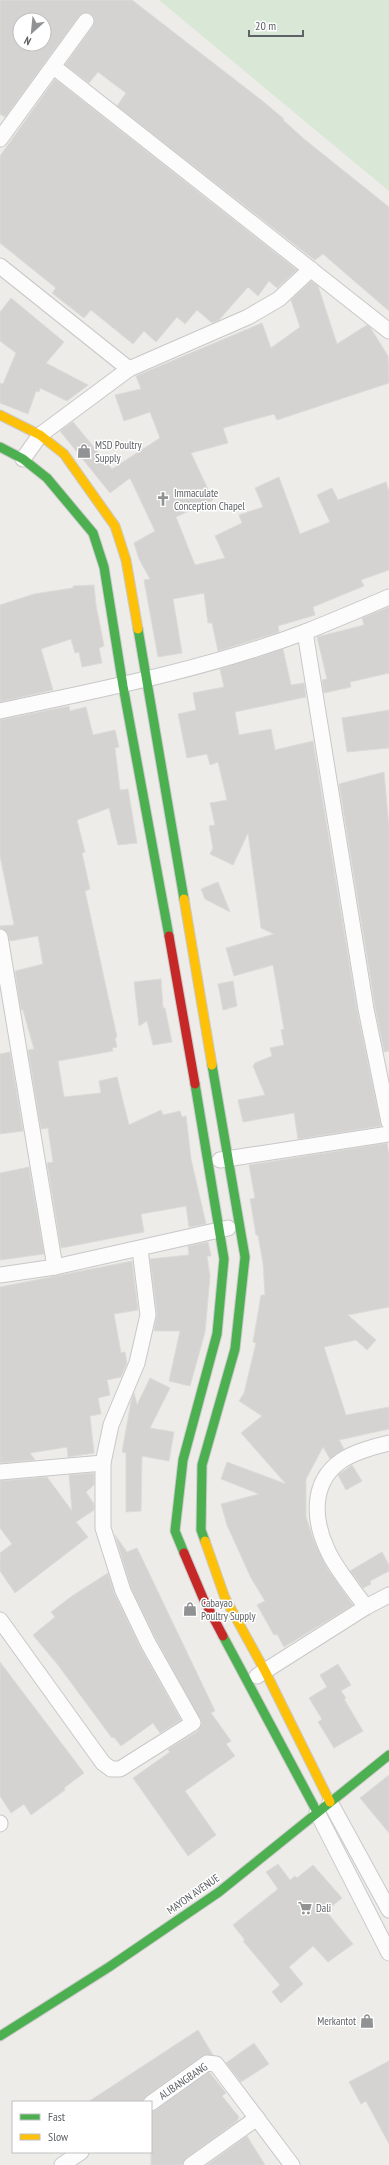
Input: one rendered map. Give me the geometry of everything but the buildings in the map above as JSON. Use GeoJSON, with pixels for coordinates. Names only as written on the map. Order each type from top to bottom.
{"type":"FeatureCollection","features":[{"type":"Feature","properties":{"kind":"street"},"geometry":{"type":"LineString","coordinates":[[0,139],[86,21]]}},
{"type":"Feature","properties":{"kind":"street"},"geometry":{"type":"LineString","coordinates":[[54,66],[389,330]]}},
{"type":"Feature","properties":{"kind":"street"},"geometry":{"type":"LineString","coordinates":[[0,266],[129,369]]}},
{"type":"Feature","properties":{"kind":"street"},"geometry":{"type":"LineString","coordinates":[[23,459],[40,435],[129,369],[248,317],[279,299],[311,269]]}},
{"type":"Feature","properties":{"kind":"street"},"geometry":{"type":"LineString","coordinates":[[0,415],[40,435],[64,454],[115,526],[126,560],[145,680],[244,1257],[235,1349],[202,1465],[201,1530],[226,1598],[265,1671],[330,1802],[389,1910]]}},
{"type":"Feature","properties":{"kind":"street"},"geometry":{"type":"LineString","coordinates":[[0,447],[23,459],[47,478],[93,533],[104,567],[109,588],[123,686],[220,1229],[224,1259],[217,1334],[182,1460],[176,1531],[203,1598],[317,1812],[389,1953]]}},
{"type":"Feature","properties":{"kind":"street"},"geometry":{"type":"LineString","coordinates":[[0,711],[123,686],[202,665],[304,632],[389,597]]}},
{"type":"Feature","properties":{"kind":"street"},"geometry":{"type":"LineString","coordinates":[[304,632],[366,1009],[389,1122]]}},
{"type":"Feature","properties":{"kind":"street"},"geometry":{"type":"LineString","coordinates":[[0,937],[55,1267]]}},
{"type":"Feature","properties":{"kind":"street"},"geometry":{"type":"LineString","coordinates":[[209,1162],[389,1134]]}},
{"type":"Feature","properties":{"kind":"street"},"geometry":{"type":"LineString","coordinates":[[0,1274],[55,1267],[140,1249],[220,1229],[239,1227]]}},
{"type":"Feature","properties":{"kind":"street"},"geometry":{"type":"LineString","coordinates":[[0,1620],[103,1763],[111,1769],[120,1769],[193,1724],[148,1643],[123,1591],[103,1528],[103,1463],[111,1425],[137,1363],[148,1315],[140,1249]]}},
{"type":"Feature","properties":{"kind":"street"},"geometry":{"type":"LineString","coordinates":[[366,1607],[327,1550],[316,1516],[320,1484],[341,1461],[376,1446],[389,1443]]}},
{"type":"Feature","properties":{"kind":"street"},"geometry":{"type":"LineString","coordinates":[[0,1472],[103,1463]]}},
{"type":"Feature","properties":{"kind":"street"},"geometry":{"type":"LineString","coordinates":[[248,1682],[366,1607],[389,1595]]}},
{"type":"Feature","properties":{"kind":"street","name":"MAYON AVENUE"},"geometry":{"type":"LineString","coordinates":[[0,2036],[108,1967],[219,1892],[389,1755]]}},
{"type":"Feature","properties":{"kind":"street","name":"ALIBANGBANG"},"geometry":{"type":"LineString","coordinates":[[152,2102],[207,2063],[216,2064],[257,2118]]}},
{"type":"Feature","properties":{"kind":"street"},"geometry":{"type":"LineString","coordinates":[[191,2165],[257,2118],[292,2165]]}},
{"type":"Feature","properties":{"kind":"street"},"geometry":{"type":"LineString","coordinates":[[62,2165],[80,2153]]}},
{"type":"Feature","properties":{"kind":"green space"},"geometry":{"type":"Polygon","coordinates":[[[159,0],[389,0],[389,191],[159,0]]]}},
{"type":"Feature","properties":{"kind":"traffic: fast"},"geometry":{"type":"LineString","coordinates":[[0,447],[23,459],[47,478],[93,533],[104,567],[123,686],[169,936]]}},
{"type":"Feature","properties":{"kind":"traffic: fast"},"geometry":{"type":"LineString","coordinates":[[138,629],[184,899]]}},
{"type":"Feature","properties":{"kind":"traffic: fast"},"geometry":{"type":"LineString","coordinates":[[205,1541],[201,1530],[202,1465],[235,1349],[245,1257],[212,1065]]}},
{"type":"Feature","properties":{"kind":"traffic: fast"},"geometry":{"type":"LineString","coordinates":[[184,1553],[175,1531],[183,1460],[217,1334],[224,1259],[195,1084]]}},
{"type":"Feature","properties":{"kind":"traffic: fast"},"geometry":{"type":"LineString","coordinates":[[223,1636],[317,1812]]}},
{"type":"Feature","properties":{"kind":"traffic: fast"},"geometry":{"type":"LineString","coordinates":[[0,2036],[109,1967],[219,1892],[389,1755]]}},
{"type":"Feature","properties":{"kind":"traffic: slow"},"geometry":{"type":"LineString","coordinates":[[0,415],[40,435],[64,454],[115,526],[126,560],[138,629]]}},
{"type":"Feature","properties":{"kind":"traffic: slow"},"geometry":{"type":"LineString","coordinates":[[184,899],[212,1065]]}},
{"type":"Feature","properties":{"kind":"traffic: slow"},"geometry":{"type":"LineString","coordinates":[[205,1541],[225,1598],[265,1671],[330,1802]]}},
{"type":"Feature","properties":{"kind":"traffic: jam"},"geometry":{"type":"LineString","coordinates":[[169,936],[195,1084]]}},
{"type":"Feature","properties":{"kind":"traffic: jam"},"geometry":{"type":"LineString","coordinates":[[184,1553],[203,1598],[223,1636]]}},
{"type":"Feature","properties":{"kind":"place","name":"MSD Poultry Supply"},"geometry":{"type":"Point","coordinates":[84,451]}},
{"type":"Feature","properties":{"kind":"place","name":"Immaculate Conception Chapel"},"geometry":{"type":"Point","coordinates":[163,499]}},
{"type":"Feature","properties":{"kind":"place","name":"Cabayao Poultry Supply"},"geometry":{"type":"Point","coordinates":[190,1609]}},
{"type":"Feature","properties":{"kind":"place","name":"Dali"},"geometry":{"type":"Point","coordinates":[305,1908]}},
{"type":"Feature","properties":{"kind":"place","name":"Merkantot"},"geometry":{"type":"Point","coordinates":[367,2021]}}]}
